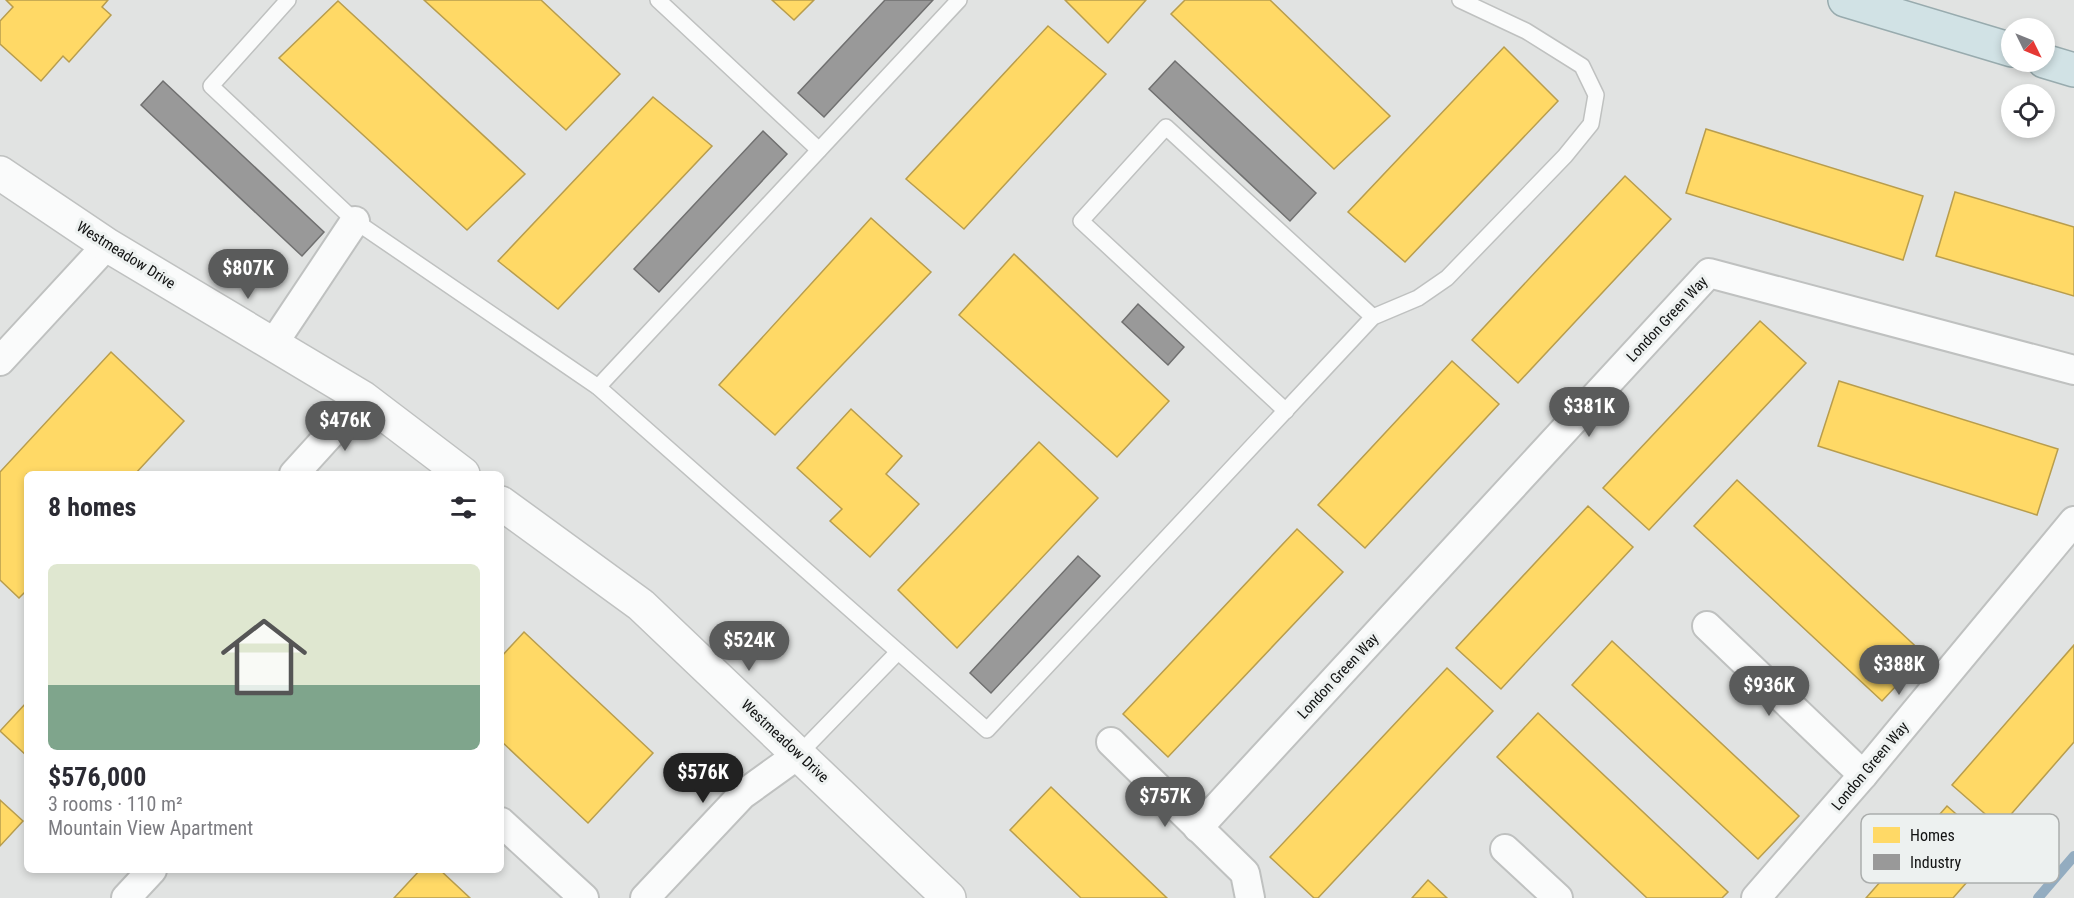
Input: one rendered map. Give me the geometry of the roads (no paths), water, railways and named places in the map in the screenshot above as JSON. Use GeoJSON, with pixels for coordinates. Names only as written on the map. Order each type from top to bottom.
{"type":"FeatureCollection","features":[{"type":"Feature","properties":{"kind":"highway"},"geometry":{"type":"LineString","coordinates":[[1845,0],[2001,47]]}},
{"type":"Feature","properties":{"kind":"highway"},"geometry":{"type":"LineString","coordinates":[[2055,64],[2074,70]]}},
{"type":"Feature","properties":{"kind":"street","name":"Westmeadow Drive"},"geometry":{"type":"LineString","coordinates":[[0,173],[107,245],[363,398],[459,471]]}},
{"type":"Feature","properties":{"kind":"street"},"geometry":{"type":"LineString","coordinates":[[273,344],[355,221]]}},
{"type":"Feature","properties":{"kind":"street"},"geometry":{"type":"LineString","coordinates":[[6,344],[107,245]]}},
{"type":"Feature","properties":{"kind":"street","name":"London Green Way"},"geometry":{"type":"LineString","coordinates":[[1198,828],[1709,273],[2074,370]]}},
{"type":"Feature","properties":{"kind":"street"},"geometry":{"type":"LineString","coordinates":[[297,471],[363,398]]}},
{"type":"Feature","properties":{"kind":"street","name":"Westmeadow Drive"},"geometry":{"type":"LineString","coordinates":[[504,505],[641,605],[949,898]]}},
{"type":"Feature","properties":{"kind":"street","name":"London Green Way"},"geometry":{"type":"LineString","coordinates":[[1756,898],[1863,775],[2074,521]]}},
{"type":"Feature","properties":{"kind":"street"},"geometry":{"type":"LineString","coordinates":[[1707,626],[1863,775]]}},
{"type":"Feature","properties":{"kind":"street"},"geometry":{"type":"LineString","coordinates":[[1111,742],[1245,873],[1250,898]]}},
{"type":"Feature","properties":{"kind":"street"},"geometry":{"type":"LineString","coordinates":[[645,898],[742,795],[799,754]]}},
{"type":"Feature","properties":{"kind":"street"},"geometry":{"type":"LineString","coordinates":[[504,825],[584,898]]}},
{"type":"Feature","properties":{"kind":"street"},"geometry":{"type":"LineString","coordinates":[[1505,849],[1558,898]]}},
{"type":"Feature","properties":{"kind":"street"},"geometry":{"type":"LineString","coordinates":[[126,898],[149,873]]}},
{"type":"Feature","properties":{"kind":"lane"},"geometry":{"type":"LineString","coordinates":[[288,0],[211,86],[355,221],[598,387],[987,730],[1373,317],[1418,298],[1447,278],[1565,156],[1591,124],[1596,95],[1582,66],[1526,31],[1460,0]]}},
{"type":"Feature","properties":{"kind":"lane"},"geometry":{"type":"LineString","coordinates":[[658,0],[819,150]]}},
{"type":"Feature","properties":{"kind":"lane"},"geometry":{"type":"LineString","coordinates":[[598,387],[959,0]]}},
{"type":"Feature","properties":{"kind":"lane"},"geometry":{"type":"LineString","coordinates":[[1286,411],[1081,221],[1166,127],[1373,317]]}},
{"type":"Feature","properties":{"kind":"lane"},"geometry":{"type":"LineString","coordinates":[[799,754],[898,652]]}},
{"type":"Feature","properties":{"kind":"waterway"},"geometry":{"type":"LineString","coordinates":[[2059,874],[2074,856]]}},
{"type":"Feature","properties":{"kind":"waterway"},"geometry":{"type":"LineString","coordinates":[[2038,898],[2051,883]]}}]}
